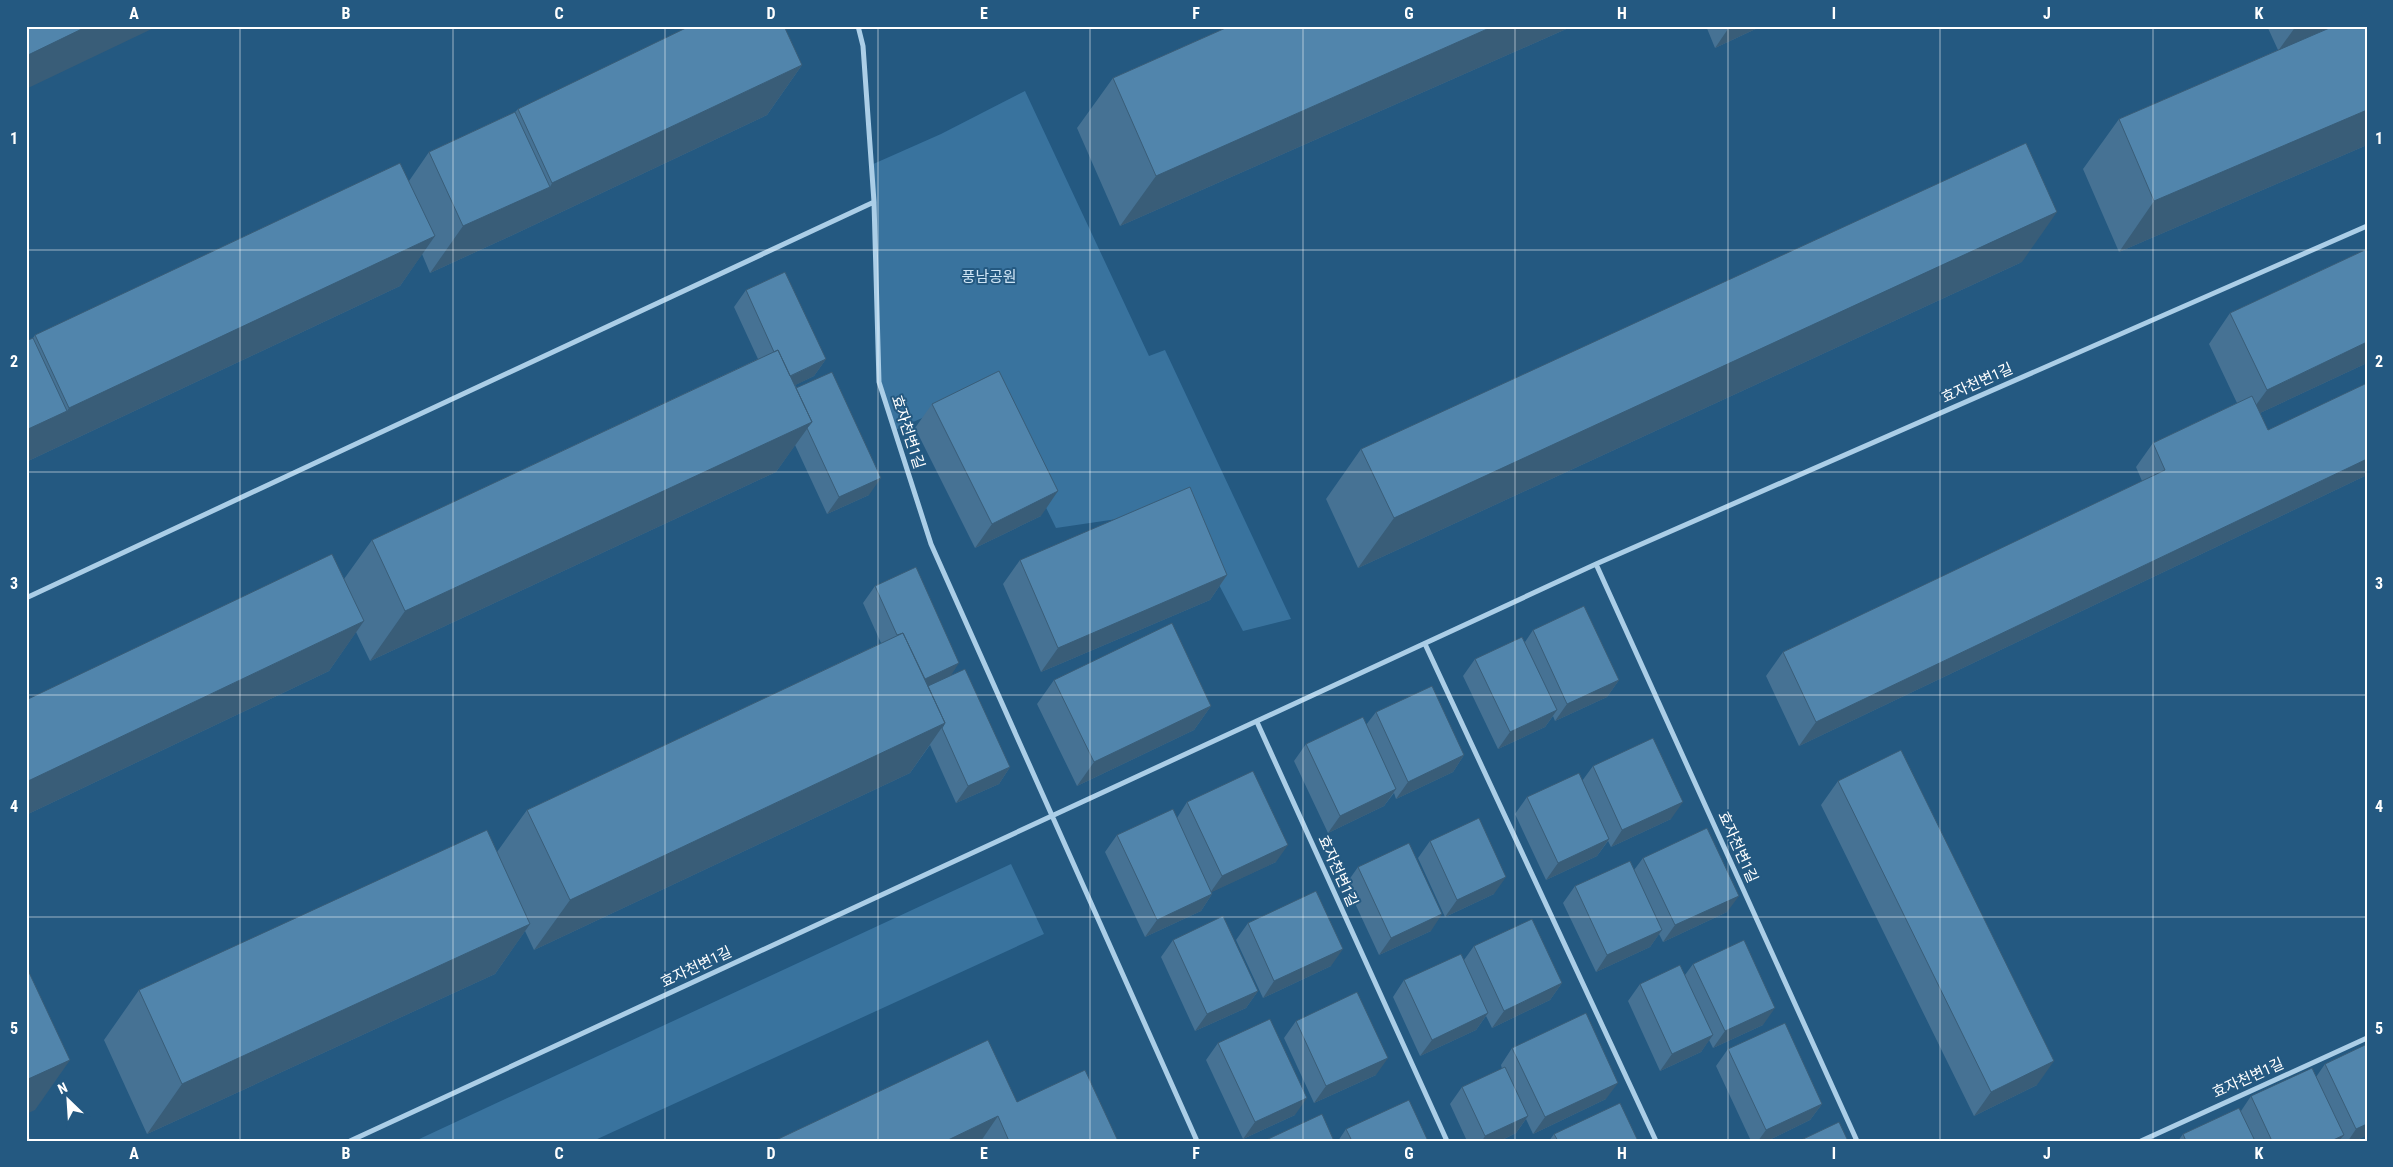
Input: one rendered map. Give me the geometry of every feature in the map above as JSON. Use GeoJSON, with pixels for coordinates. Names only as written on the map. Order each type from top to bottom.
{"type":"FeatureCollection","features":[{"type":"Feature","properties":{"kind":"street","name":"효자천변1길"},"geometry":{"type":"LineString","coordinates":[[858,26],[863,46],[874,202],[880,382],[931,544],[1197,1141]]}},
{"type":"Feature","properties":{"kind":"street"},"geometry":{"type":"LineString","coordinates":[[26,598],[874,202]]}},
{"type":"Feature","properties":{"kind":"street","name":"효자천변1길"},"geometry":{"type":"LineString","coordinates":[[350,1141],[1596,564],[2367,226]]}},
{"type":"Feature","properties":{"kind":"street","name":"효자천변1길"},"geometry":{"type":"LineString","coordinates":[[1596,564],[1857,1141]]}},
{"type":"Feature","properties":{"kind":"street"},"geometry":{"type":"LineString","coordinates":[[1424,644],[1656,1141]]}},
{"type":"Feature","properties":{"kind":"street","name":"효자천변1길"},"geometry":{"type":"LineString","coordinates":[[1256,722],[1447,1141]]}},
{"type":"Feature","properties":{"kind":"street","name":"효자천변1길"},"geometry":{"type":"LineString","coordinates":[[2140,1141],[2367,1038]]}},
{"type":"Feature","properties":{"kind":"green space","name":"풍남공원"},"geometry":{"type":"Polygon","coordinates":[[[1025,91],[1149,356],[1165,350],[1291,619],[1243,631],[1178,506],[1117,519],[1056,528],[988,389],[895,430],[879,382],[871,165],[941,134],[1025,91]]]}},
{"type":"Feature","properties":{"kind":"green space"},"geometry":{"type":"Polygon","coordinates":[[[1011,864],[1044,934],[593,1141],[415,1141],[1011,864]]]}},
{"type":"Feature","properties":{"kind":"building"},"geometry":{"type":"Polygon","coordinates":[[[26,26],[88,26],[26,56],[26,26]]]}},
{"type":"Feature","properties":{"kind":"building"},"geometry":{"type":"Polygon","coordinates":[[[690,26],[784,26],[802,65],[552,183],[518,109],[690,26]]]}},
{"type":"Feature","properties":{"kind":"building"},"geometry":{"type":"Polygon","coordinates":[[[1230,26],[1494,26],[1156,176],[1113,78],[1230,26]]]}},
{"type":"Feature","properties":{"kind":"building"},"geometry":{"type":"Polygon","coordinates":[[[2334,26],[2367,26],[2367,110],[2154,201],[2119,119],[2334,26]]]}},
{"type":"Feature","properties":{"kind":"building"},"geometry":{"type":"Polygon","coordinates":[[[515,112],[550,187],[463,226],[429,152],[515,112]]]}},
{"type":"Feature","properties":{"kind":"building"},"geometry":{"type":"Polygon","coordinates":[[[2026,143],[2057,212],[1394,518],[1361,449],[2026,143]]]}},
{"type":"Feature","properties":{"kind":"building"},"geometry":{"type":"Polygon","coordinates":[[[400,163],[435,236],[69,408],[35,335],[400,163]]]}},
{"type":"Feature","properties":{"kind":"building"},"geometry":{"type":"Polygon","coordinates":[[[2367,249],[2367,342],[2267,390],[2230,313],[2367,249]]]}},
{"type":"Feature","properties":{"kind":"building"},"geometry":{"type":"Polygon","coordinates":[[[785,272],[826,359],[790,376],[778,350],[774,352],[746,290],[785,272]]]}},
{"type":"Feature","properties":{"kind":"building"},"geometry":{"type":"Polygon","coordinates":[[[33,338],[67,411],[26,430],[26,341],[33,338]]]}},
{"type":"Feature","properties":{"kind":"building"},"geometry":{"type":"Polygon","coordinates":[[[778,350],[812,422],[405,611],[372,540],[778,350]]]}},
{"type":"Feature","properties":{"kind":"building"},"geometry":{"type":"Polygon","coordinates":[[[999,371],[1058,491],[992,524],[932,404],[999,371]]]}},
{"type":"Feature","properties":{"kind":"building"},"geometry":{"type":"Polygon","coordinates":[[[832,372],[881,478],[839,497],[807,428],[812,422],[796,388],[832,372]]]}},
{"type":"Feature","properties":{"kind":"building"},"geometry":{"type":"Polygon","coordinates":[[[2367,383],[2367,459],[1816,722],[1783,652],[2165,470],[2153,443],[2252,396],[2268,430],[2367,383]]]}},
{"type":"Feature","properties":{"kind":"building"},"geometry":{"type":"Polygon","coordinates":[[[1190,487],[1227,575],[1058,648],[1020,560],[1190,487]]]}},
{"type":"Feature","properties":{"kind":"building"},"geometry":{"type":"Polygon","coordinates":[[[332,554],[364,621],[26,782],[26,700],[332,554]]]}},
{"type":"Feature","properties":{"kind":"building"},"geometry":{"type":"Polygon","coordinates":[[[916,567],[959,663],[925,679],[903,633],[897,635],[875,586],[916,567]]]}},
{"type":"Feature","properties":{"kind":"building"},"geometry":{"type":"Polygon","coordinates":[[[1584,606],[1619,680],[1567,704],[1533,630],[1584,606]]]}},
{"type":"Feature","properties":{"kind":"building"},"geometry":{"type":"Polygon","coordinates":[[[1172,623],[1211,706],[1094,762],[1054,680],[1172,623]]]}},
{"type":"Feature","properties":{"kind":"building"},"geometry":{"type":"Polygon","coordinates":[[[903,633],[945,723],[570,900],[527,810],[903,633]]]}},
{"type":"Feature","properties":{"kind":"building"},"geometry":{"type":"Polygon","coordinates":[[[1522,637],[1557,710],[1510,732],[1475,659],[1522,637]]]}},
{"type":"Feature","properties":{"kind":"building"},"geometry":{"type":"Polygon","coordinates":[[[965,669],[1010,767],[968,786],[942,728],[945,723],[928,686],[965,669]]]}},
{"type":"Feature","properties":{"kind":"building"},"geometry":{"type":"Polygon","coordinates":[[[1432,686],[1464,755],[1408,782],[1376,712],[1432,686]]]}},
{"type":"Feature","properties":{"kind":"building"},"geometry":{"type":"Polygon","coordinates":[[[1363,717],[1396,789],[1340,816],[1306,744],[1363,717]]]}},
{"type":"Feature","properties":{"kind":"building"},"geometry":{"type":"Polygon","coordinates":[[[1653,738],[1683,802],[1622,830],[1593,766],[1653,738]]]}},
{"type":"Feature","properties":{"kind":"building"},"geometry":{"type":"Polygon","coordinates":[[[1901,750],[2054,1061],[1991,1092],[1838,781],[1901,750]]]}},
{"type":"Feature","properties":{"kind":"building"},"geometry":{"type":"Polygon","coordinates":[[[1253,771],[1288,845],[1222,876],[1187,802],[1253,771]]]}},
{"type":"Feature","properties":{"kind":"building"},"geometry":{"type":"Polygon","coordinates":[[[1579,773],[1609,839],[1558,863],[1527,797],[1579,773]]]}},
{"type":"Feature","properties":{"kind":"building"},"geometry":{"type":"Polygon","coordinates":[[[1173,809],[1212,894],[1157,920],[1117,835],[1173,809]]]}},
{"type":"Feature","properties":{"kind":"building"},"geometry":{"type":"Polygon","coordinates":[[[1479,818],[1506,877],[1457,900],[1430,841],[1479,818]]]}},
{"type":"Feature","properties":{"kind":"building"},"geometry":{"type":"Polygon","coordinates":[[[1707,828],[1739,896],[1675,925],[1643,858],[1707,828]]]}},
{"type":"Feature","properties":{"kind":"building"},"geometry":{"type":"Polygon","coordinates":[[[487,830],[530,924],[182,1084],[139,990],[487,830]]]}},
{"type":"Feature","properties":{"kind":"building"},"geometry":{"type":"Polygon","coordinates":[[[1409,843],[1442,914],[1391,938],[1358,867],[1409,843]]]}},
{"type":"Feature","properties":{"kind":"building"},"geometry":{"type":"Polygon","coordinates":[[[1630,861],[1662,930],[1607,955],[1575,886],[1630,861]]]}},
{"type":"Feature","properties":{"kind":"building"},"geometry":{"type":"Polygon","coordinates":[[[1316,891],[1343,949],[1274,981],[1248,923],[1316,891]]]}},
{"type":"Feature","properties":{"kind":"building"},"geometry":{"type":"Polygon","coordinates":[[[1223,916],[1258,991],[1207,1014],[1173,940],[1223,916]]]}},
{"type":"Feature","properties":{"kind":"building"},"geometry":{"type":"Polygon","coordinates":[[[1532,919],[1562,983],[1504,1011],[1474,946],[1532,919]]]}},
{"type":"Feature","properties":{"kind":"building"},"geometry":{"type":"Polygon","coordinates":[[[1744,940],[1775,1008],[1725,1031],[1693,964],[1744,940]]]}},
{"type":"Feature","properties":{"kind":"building"},"geometry":{"type":"Polygon","coordinates":[[[1461,954],[1488,1013],[1432,1040],[1404,980],[1461,954]]]}},
{"type":"Feature","properties":{"kind":"building"},"geometry":{"type":"Polygon","coordinates":[[[1680,965],[1713,1035],[1672,1054],[1640,984],[1680,965]]]}},
{"type":"Feature","properties":{"kind":"building"},"geometry":{"type":"Polygon","coordinates":[[[26,966],[70,1060],[26,1080],[26,966]]]}},
{"type":"Feature","properties":{"kind":"building"},"geometry":{"type":"Polygon","coordinates":[[[1357,992],[1388,1058],[1326,1086],[1296,1021],[1357,992]]]}},
{"type":"Feature","properties":{"kind":"building"},"geometry":{"type":"Polygon","coordinates":[[[1586,1013],[1618,1083],[1545,1117],[1512,1048],[1586,1013]]]}},
{"type":"Feature","properties":{"kind":"building"},"geometry":{"type":"Polygon","coordinates":[[[1270,1019],[1307,1098],[1255,1122],[1218,1043],[1270,1019]]]}},
{"type":"Feature","properties":{"kind":"building"},"geometry":{"type":"Polygon","coordinates":[[[1785,1023],[1822,1104],[1766,1130],[1728,1049],[1785,1023]]]}},
{"type":"Feature","properties":{"kind":"building"},"geometry":{"type":"Polygon","coordinates":[[[988,1040],[1017,1102],[1085,1070],[1118,1141],[1009,1141],[998,1116],[946,1141],[774,1141],[988,1040]]]}},
{"type":"Feature","properties":{"kind":"building"},"geometry":{"type":"Polygon","coordinates":[[[2367,1044],[2367,1124],[2356,1129],[2325,1064],[2367,1044]]]}},
{"type":"Feature","properties":{"kind":"building"},"geometry":{"type":"Polygon","coordinates":[[[1505,1067],[1528,1116],[1485,1136],[1462,1087],[1505,1067]]]}},
{"type":"Feature","properties":{"kind":"building"},"geometry":{"type":"Polygon","coordinates":[[[2312,1068],[2344,1135],[2331,1141],[2272,1141],[2251,1096],[2312,1068]]]}},
{"type":"Feature","properties":{"kind":"building"},"geometry":{"type":"Polygon","coordinates":[[[1409,1100],[1428,1141],[1352,1141],[1346,1129],[1409,1100]]]}},
{"type":"Feature","properties":{"kind":"building"},"geometry":{"type":"Polygon","coordinates":[[[1620,1103],[1638,1141],[1558,1141],[1554,1134],[1620,1103]]]}},
{"type":"Feature","properties":{"kind":"building"},"geometry":{"type":"Polygon","coordinates":[[[2239,1108],[2255,1141],[2186,1141],[2183,1134],[2239,1108]]]}},
{"type":"Feature","properties":{"kind":"building"},"geometry":{"type":"Polygon","coordinates":[[[1322,1114],[1334,1141],[1266,1140],[1322,1114]]]}},
{"type":"Feature","properties":{"kind":"building"},"geometry":{"type":"Polygon","coordinates":[[[1839,1122],[1848,1141],[1799,1141],[1839,1122]]]}},
{"type":"Feature","properties":{"kind":"building"},"geometry":{"type":"Polygon","coordinates":[[[26,1131],[31,1141],[26,1141],[26,1131]]]}}]}
